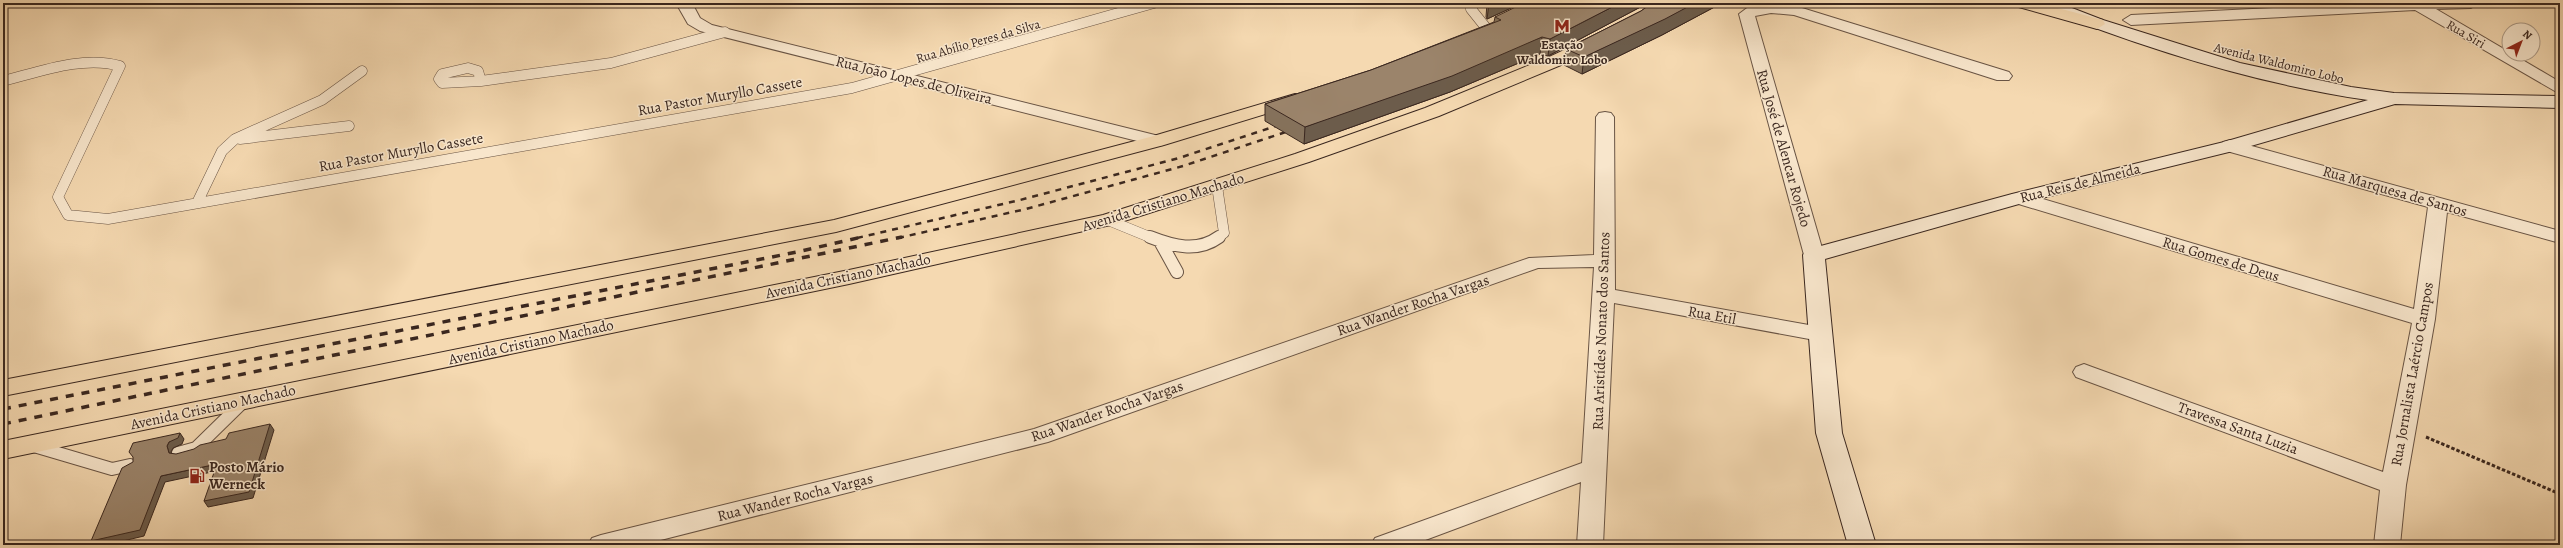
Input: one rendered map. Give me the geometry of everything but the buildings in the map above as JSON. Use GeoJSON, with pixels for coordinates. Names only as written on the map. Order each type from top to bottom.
{"type":"FeatureCollection","features":[{"type":"Feature","properties":{"kind":"highway"},"geometry":{"type":"LineString","coordinates":[[2021,3],[2097,24]]}},
{"type":"Feature","properties":{"kind":"highway"},"geometry":{"type":"LineString","coordinates":[[1479,32],[1507,19]]}},
{"type":"Feature","properties":{"kind":"highway","name":"Avenida Cristiano Machado"},"geometry":{"type":"LineString","coordinates":[[3,450],[857,275],[1108,220],[1217,186],[1432,112],[1555,60],[1604,36]]}},
{"type":"Feature","properties":{"kind":"highway"},"geometry":{"type":"LineString","coordinates":[[3,388],[836,226],[1156,141],[1314,92]]}},
{"type":"Feature","properties":{"kind":"street","name":"Rua João Lopes de Oliveira"},"geometry":{"type":"LineString","coordinates":[[684,3],[694,21],[706,28],[1156,141]]}},
{"type":"Feature","properties":{"kind":"street","name":"Avenida Waldomiro Lobo"},"geometry":{"type":"LineString","coordinates":[[2044,3],[2097,24],[2236,67],[2350,92],[2394,98],[2560,102]]}},
{"type":"Feature","properties":{"kind":"street","name":"Avenida Waldomiro Lobo"},"geometry":{"type":"LineString","coordinates":[[2076,3],[2247,58],[2324,77],[2369,83],[2482,91],[2560,92]]}},
{"type":"Feature","properties":{"kind":"street"},"geometry":{"type":"LineString","coordinates":[[2131,20],[2415,4],[2471,3]]}},
{"type":"Feature","properties":{"kind":"street","name":"Rua Siri"},"geometry":{"type":"LineString","coordinates":[[2415,4],[2560,88]]}},
{"type":"Feature","properties":{"kind":"street","name":"Rua José de Alencar Rojedo"},"geometry":{"type":"LineString","coordinates":[[1862,545],[1829,434],[1814,255],[1747,14],[1754,10],[1763,9],[1796,11],[2003,76]]}},
{"type":"Feature","properties":{"kind":"street"},"geometry":{"type":"LineString","coordinates":[[2345,112],[2350,92],[2369,83]]}},
{"type":"Feature","properties":{"kind":"street","name":"Rua Reis de Almeida"},"geometry":{"type":"LineString","coordinates":[[1814,255],[2019,198],[2230,146],[2394,98]]}},
{"type":"Feature","properties":{"kind":"street","name":"Rua Aristídes Nonato dos Santos"},"geometry":{"type":"LineString","coordinates":[[1590,545],[1596,467],[1604,295],[1605,117]]}},
{"type":"Feature","properties":{"kind":"street","name":"Rua Marquesa de Santos"},"geometry":{"type":"LineString","coordinates":[[2230,146],[2560,237]]}},
{"type":"Feature","properties":{"kind":"street","name":"Rua Gomes de Deus"},"geometry":{"type":"LineString","coordinates":[[2019,198],[2424,319]]}},
{"type":"Feature","properties":{"kind":"street","name":"Rua Jornalista Laércio Campos"},"geometry":{"type":"LineString","coordinates":[[2387,545],[2393,485],[2424,319],[2438,204]]}},
{"type":"Feature","properties":{"kind":"street","name":"Rua Wander Rocha Vargas"},"geometry":{"type":"LineString","coordinates":[[602,545],[1039,436],[1536,262],[1604,261]]}},
{"type":"Feature","properties":{"kind":"street","name":"Rua Etil"},"geometry":{"type":"LineString","coordinates":[[1604,295],[1820,334]]}},
{"type":"Feature","properties":{"kind":"street","name":"Travessa Santa Luzia"},"geometry":{"type":"LineString","coordinates":[[2084,372],[2393,485]]}},
{"type":"Feature","properties":{"kind":"street"},"geometry":{"type":"LineString","coordinates":[[1384,545],[1596,467]]}},
{"type":"Feature","properties":{"kind":"lane","name":"Rua Abílio Peres da Silva"},"geometry":{"type":"LineString","coordinates":[[901,76],[1154,3]]}},
{"type":"Feature","properties":{"kind":"lane"},"geometry":{"type":"LineString","coordinates":[[1474,3],[1471,9],[1479,32]]}},
{"type":"Feature","properties":{"kind":"lane"},"geometry":{"type":"LineString","coordinates":[[481,81],[611,63],[725,32]]}},
{"type":"Feature","properties":{"kind":"lane","name":"Rua Pastor Muryllo Cassete"},"geometry":{"type":"LineString","coordinates":[[3,81],[96,62],[109,62],[120,66],[58,197],[68,215],[108,219],[852,88],[901,76]]}},
{"type":"Feature","properties":{"kind":"lane"},"geometry":{"type":"LineString","coordinates":[[197,203],[222,151],[235,139],[251,130],[322,100],[362,71]]}},
{"type":"Feature","properties":{"kind":"lane"},"geometry":{"type":"LineString","coordinates":[[235,139],[349,126]]}},
{"type":"Feature","properties":{"kind":"lane"},"geometry":{"type":"LineString","coordinates":[[1108,220],[1123,224],[1161,243],[1193,246],[1208,243],[1224,233],[1217,186]]}},
{"type":"Feature","properties":{"kind":"lane"},"geometry":{"type":"LineString","coordinates":[[1161,243],[1177,272]]}},
{"type":"Feature","properties":{"kind":"lane"},"geometry":{"type":"LineString","coordinates":[[178,453],[196,448],[244,401]]}},
{"type":"Feature","properties":{"kind":"lane"},"geometry":{"type":"LineString","coordinates":[[30,444],[112,469],[130,465]]}},
{"type":"Feature","properties":{"kind":"path"},"geometry":{"type":"LineString","coordinates":[[2404,427],[2560,494]]}},
{"type":"Feature","properties":{"kind":"railway"},"geometry":{"type":"LineString","coordinates":[[857,238],[1020,200],[1179,158],[1285,123]]}},
{"type":"Feature","properties":{"kind":"railway"},"geometry":{"type":"LineString","coordinates":[[898,238],[1026,209],[1183,166],[1295,129]]}},
{"type":"Feature","properties":{"kind":"railway"},"geometry":{"type":"LineString","coordinates":[[3,409],[797,252],[862,237]]}},
{"type":"Feature","properties":{"kind":"railway"},"geometry":{"type":"LineString","coordinates":[[3,424],[902,237]]}},
{"type":"Feature","properties":{"kind":"place","name":"Estação Waldomiro Lobo"},"geometry":{"type":"Point","coordinates":[1562,26]}},
{"type":"Feature","properties":{"kind":"place","name":"Posto Mário Werneck"},"geometry":{"type":"Point","coordinates":[197,476]}}]}
